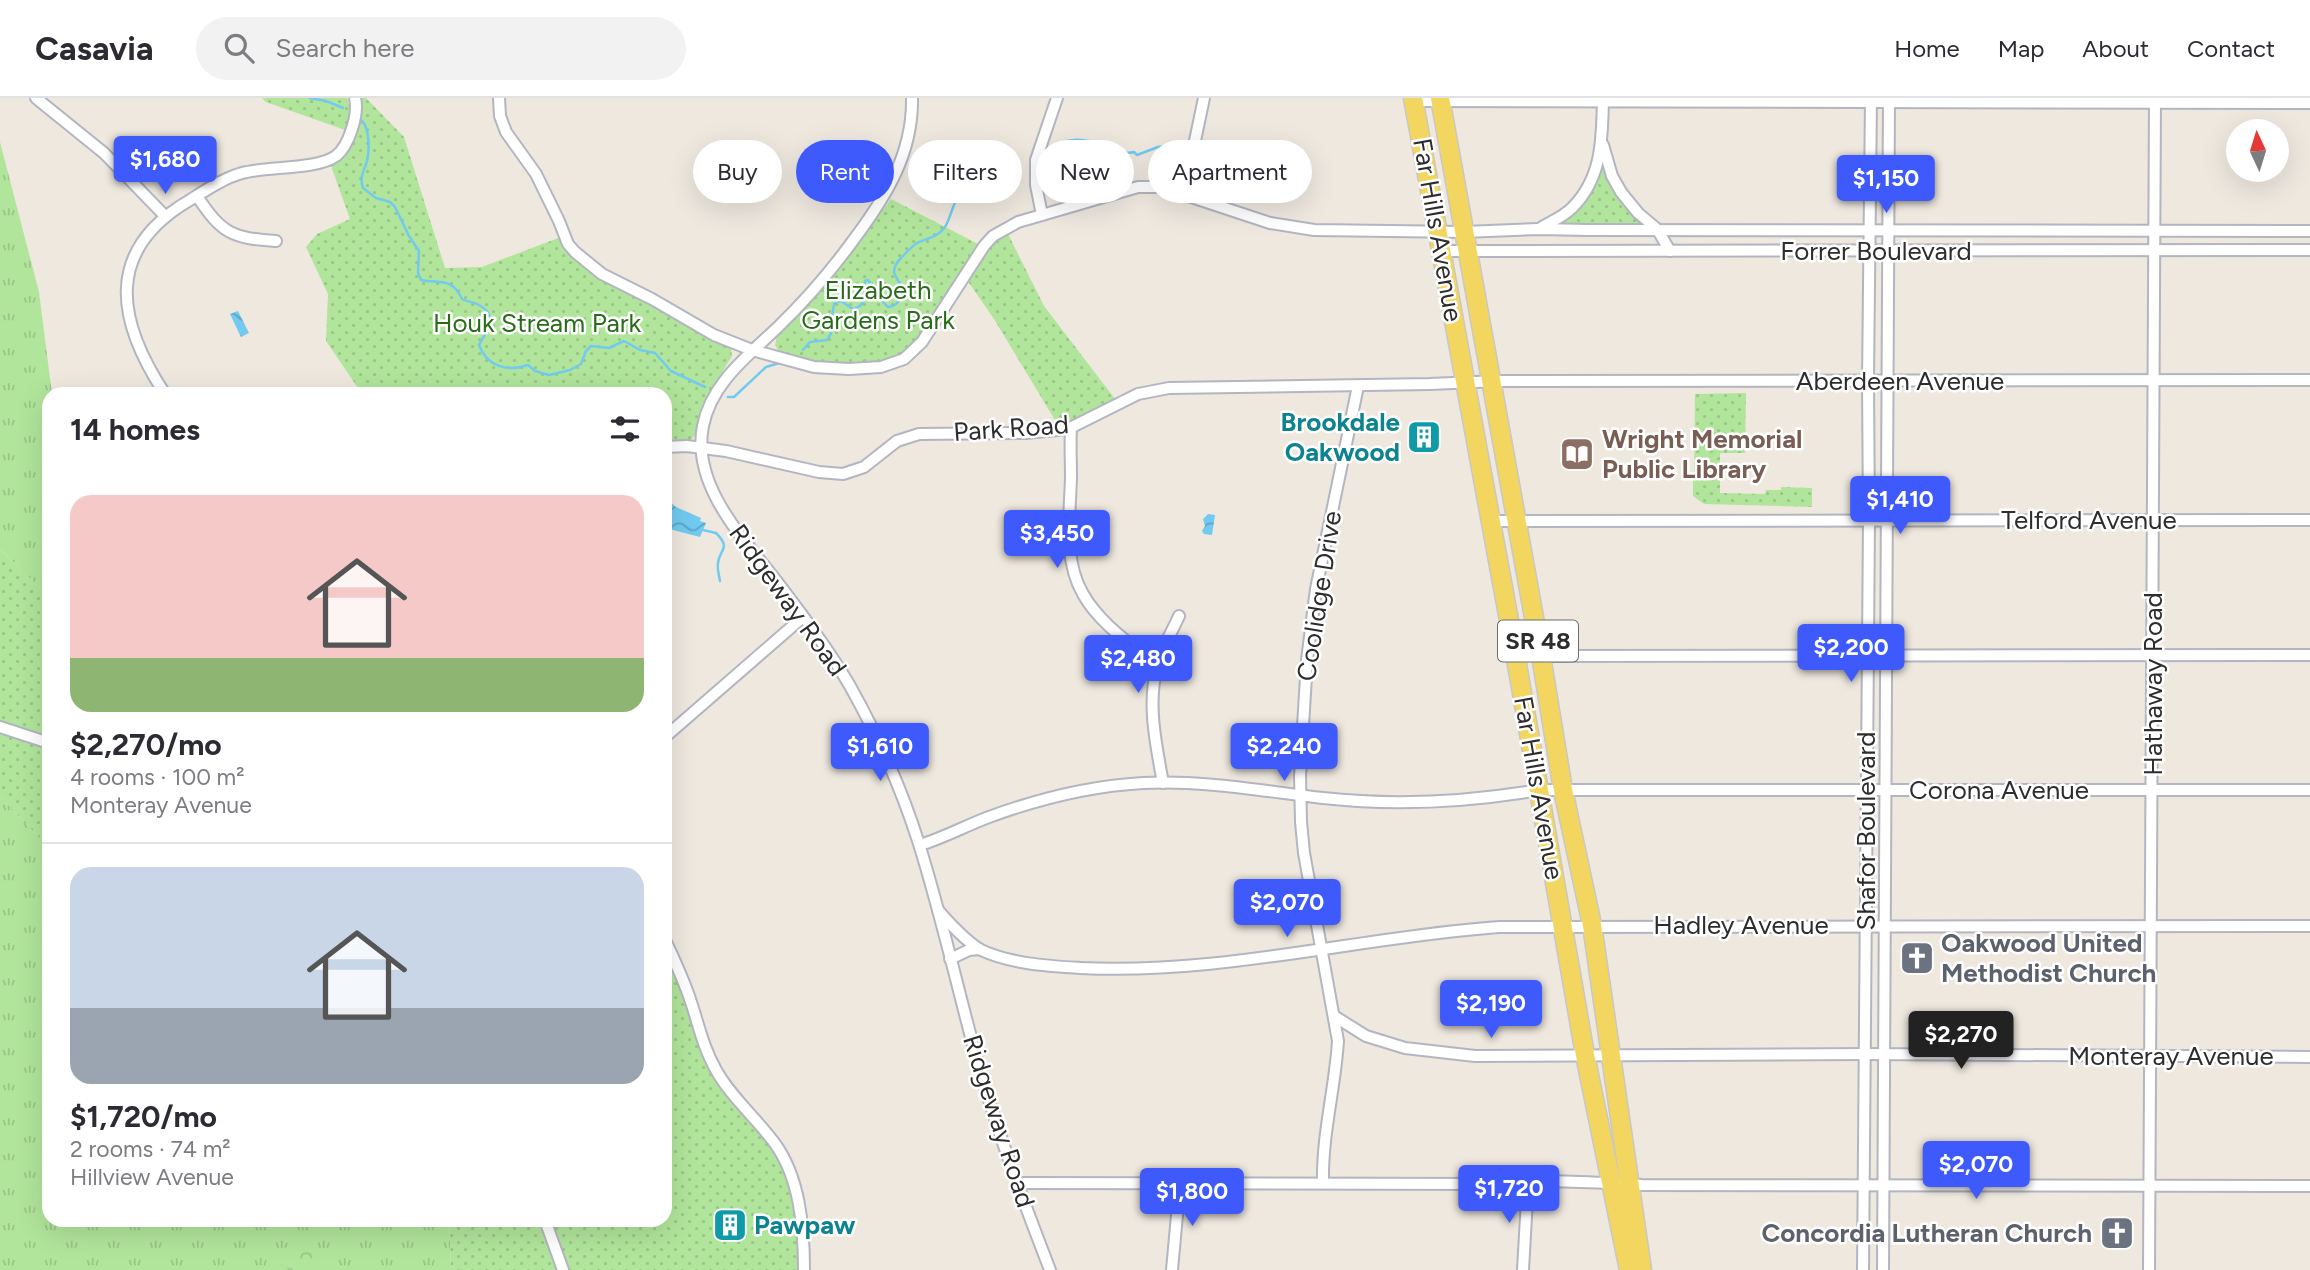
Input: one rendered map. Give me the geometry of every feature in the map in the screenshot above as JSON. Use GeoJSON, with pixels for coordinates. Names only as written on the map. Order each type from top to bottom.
{"type":"FeatureCollection","features":[{"type":"Feature","properties":{"kind":"main road","name":"Far Hills Avenue"},"geometry":{"type":"LineString","coordinates":[[1414,99],[1585,1055],[1629,1270]]}},
{"type":"Feature","properties":{"kind":"main road","name":"Far Hills Avenue"},"geometry":{"type":"LineString","coordinates":[[1440,100],[1563,790],[1591,925],[1637,1184],[1642,1270]]}},
{"type":"Feature","properties":{"kind":"street"},"geometry":{"type":"LineString","coordinates":[[36,98],[125,172],[165,216]]}},
{"type":"Feature","properties":{"kind":"street"},"geometry":{"type":"LineString","coordinates":[[160,387],[133,330],[126,293],[129,270],[137,249],[152,228],[165,216],[239,173],[318,163],[336,156],[346,142],[355,115],[355,98]]}},
{"type":"Feature","properties":{"kind":"street","name":"Forrer Boulevard"},"geometry":{"type":"LineString","coordinates":[[499,98],[500,116],[506,132],[536,174],[564,236],[575,252],[591,266],[699,328],[751,350],[825,369],[880,367],[904,359],[922,342],[984,246],[1006,227],[1138,187],[1148,187]]}},
{"type":"Feature","properties":{"kind":"street","name":"Ridgeway Road"},"geometry":{"type":"LineString","coordinates":[[912,98],[911,126],[906,149],[900,167],[878,208],[822,280],[734,368],[705,415],[702,448],[709,479],[722,508],[848,683],[896,781],[920,845],[978,1062],[1050,1270]]}},
{"type":"Feature","properties":{"kind":"street"},"geometry":{"type":"LineString","coordinates":[[1042,215],[1036,185],[1036,160],[1058,98]]}},
{"type":"Feature","properties":{"kind":"street"},"geometry":{"type":"LineString","coordinates":[[1195,140],[1204,98]]}},
{"type":"Feature","properties":{"kind":"street"},"geometry":{"type":"LineString","coordinates":[[1414,99],[2155,100],[2310,103]]}},
{"type":"Feature","properties":{"kind":"street"},"geometry":{"type":"LineString","coordinates":[[1539,229],[1563,215],[1581,197],[1595,172],[1602,139],[1603,100]]}},
{"type":"Feature","properties":{"kind":"street","name":"Shafor Boulevard"},"geometry":{"type":"LineString","coordinates":[[1863,1270],[1871,100]]}},
{"type":"Feature","properties":{"kind":"street","name":"Shafor Boulevard"},"geometry":{"type":"LineString","coordinates":[[1883,1270],[1889,100]]}},
{"type":"Feature","properties":{"kind":"street","name":"Hathaway Road"},"geometry":{"type":"LineString","coordinates":[[2149,1270],[2155,100]]}},
{"type":"Feature","properties":{"kind":"street"},"geometry":{"type":"LineString","coordinates":[[1602,139],[1606,158],[1620,192],[1657,229],[1670,251]]}},
{"type":"Feature","properties":{"kind":"street"},"geometry":{"type":"LineString","coordinates":[[197,195],[215,219],[232,233],[248,239],[276,241]]}},
{"type":"Feature","properties":{"kind":"street","name":"Forrer Boulevard"},"geometry":{"type":"LineString","coordinates":[[1212,203],[1263,221],[1314,230],[2310,231]]}},
{"type":"Feature","properties":{"kind":"street","name":"Forrer Boulevard"},"geometry":{"type":"LineString","coordinates":[[1442,251],[2310,250]]}},
{"type":"Feature","properties":{"kind":"street","name":"Aberdeen Avenue"},"geometry":{"type":"LineString","coordinates":[[1490,381],[2310,380]]}},
{"type":"Feature","properties":{"kind":"street","name":"Park Road"},"geometry":{"type":"LineString","coordinates":[[672,447],[702,448],[819,472],[843,474],[864,467],[897,441],[919,434],[1026,433],[1071,428],[1122,401],[1153,390],[1213,386],[1358,386],[1490,381]]}},
{"type":"Feature","properties":{"kind":"street","name":"Coolidge Drive"},"geometry":{"type":"LineString","coordinates":[[1323,1182],[1325,1134],[1337,1045],[1304,853],[1300,795],[1306,673],[1316,589],[1358,386]]}},
{"type":"Feature","properties":{"kind":"street"},"geometry":{"type":"LineString","coordinates":[[1071,428],[1070,536],[1071,562],[1077,584],[1092,607],[1123,638],[1157,666]]}},
{"type":"Feature","properties":{"kind":"street","name":"Telford Avenue"},"geometry":{"type":"LineString","coordinates":[[1490,521],[2310,520]]}},
{"type":"Feature","properties":{"kind":"street"},"geometry":{"type":"LineString","coordinates":[[1163,783],[1153,713],[1157,666],[1179,616]]}},
{"type":"Feature","properties":{"kind":"street"},"geometry":{"type":"LineString","coordinates":[[672,731],[803,617]]}},
{"type":"Feature","properties":{"kind":"street"},"geometry":{"type":"LineString","coordinates":[[1515,653],[1541,656],[2310,655]]}},
{"type":"Feature","properties":{"kind":"street"},"geometry":{"type":"LineString","coordinates":[[0,727],[42,741]]}},
{"type":"Feature","properties":{"kind":"street","name":"Corona Avenue"},"geometry":{"type":"LineString","coordinates":[[920,845],[991,816],[1044,800],[1108,786],[1163,783],[1227,785],[1359,801],[1405,803],[1485,798],[1539,790],[2310,790]]}},
{"type":"Feature","properties":{"kind":"street"},"geometry":{"type":"LineString","coordinates":[[938,910],[979,949]]}},
{"type":"Feature","properties":{"kind":"street","name":"Hadley Avenue"},"geometry":{"type":"LineString","coordinates":[[979,949],[1034,964],[1125,969],[1224,963],[1456,930],[1563,926],[2310,926]]}},
{"type":"Feature","properties":{"kind":"street"},"geometry":{"type":"LineString","coordinates":[[950,959],[969,950],[979,949]]}},
{"type":"Feature","properties":{"kind":"street"},"geometry":{"type":"LineString","coordinates":[[672,956],[716,1070],[728,1089],[785,1159],[797,1201],[804,1270]]}},
{"type":"Feature","properties":{"kind":"street"},"geometry":{"type":"LineString","coordinates":[[1334,1016],[1366,1037]]}},
{"type":"Feature","properties":{"kind":"street"},"geometry":{"type":"LineString","coordinates":[[1337,1045],[1354,1037],[1366,1037]]}},
{"type":"Feature","properties":{"kind":"street","name":"Monteray Avenue"},"geometry":{"type":"LineString","coordinates":[[1366,1037],[1405,1048],[1449,1054],[1522,1056],[1866,1054],[2310,1057]]}},
{"type":"Feature","properties":{"kind":"street"},"geometry":{"type":"LineString","coordinates":[[1018,1183],[1488,1184],[1528,1181],[1637,1184],[2310,1186]]}},
{"type":"Feature","properties":{"kind":"street"},"geometry":{"type":"LineString","coordinates":[[1523,1270],[1528,1181]]}},
{"type":"Feature","properties":{"kind":"street"},"geometry":{"type":"LineString","coordinates":[[1172,1270],[1180,1182]]}},
{"type":"Feature","properties":{"kind":"street"},"geometry":{"type":"LineString","coordinates":[[548,1227],[563,1270]]}},
{"type":"Feature","properties":{"kind":"green space"},"geometry":{"type":"Polygon","coordinates":[[[262,98],[347,98],[351,110],[345,130],[266,102],[262,98]]]}},
{"type":"Feature","properties":{"kind":"green space","name":"Houk Stream Park"},"geometry":{"type":"Polygon","coordinates":[[[360,98],[366,98],[404,137],[445,268],[482,267],[561,237],[578,260],[601,278],[731,349],[732,356],[702,405],[695,435],[689,442],[672,443],[672,387],[357,387],[326,341],[328,294],[306,247],[317,234],[350,219],[331,166],[343,153],[360,98]]]}},
{"type":"Feature","properties":{"kind":"green space"},"geometry":{"type":"Polygon","coordinates":[[[0,142],[39,292],[51,387],[42,387],[42,590],[0,549],[0,142]]]}},
{"type":"Feature","properties":{"kind":"green space"},"geometry":{"type":"Polygon","coordinates":[[[1600,155],[1612,176],[1657,229],[1554,229],[1571,208],[1600,155]]]}},
{"type":"Feature","properties":{"kind":"green space","name":"Elizabeth Gardens Park"},"geometry":{"type":"Polygon","coordinates":[[[894,201],[980,245],[932,323],[903,356],[861,366],[826,365],[799,360],[778,350],[775,345],[777,336],[840,268],[888,203],[894,203],[894,201]]]}},
{"type":"Feature","properties":{"kind":"green space"},"geometry":{"type":"Polygon","coordinates":[[[1007,232],[1044,306],[1115,399],[1079,419],[1058,425],[994,319],[967,280],[985,253],[1007,232]]]}},
{"type":"Feature","properties":{"kind":"green space"},"geometry":{"type":"Polygon","coordinates":[[[1746,393],[1745,453],[1720,453],[1720,493],[1765,494],[1766,490],[1781,490],[1781,487],[1812,488],[1812,507],[1704,504],[1693,496],[1693,477],[1697,476],[1694,473],[1695,394],[1746,393]]]}},
{"type":"Feature","properties":{"kind":"green space"},"geometry":{"type":"Polygon","coordinates":[[[0,549],[42,590],[42,841],[0,796],[0,549]]]}},
{"type":"Feature","properties":{"kind":"green space"},"geometry":{"type":"Polygon","coordinates":[[[0,796],[42,841],[42,1227],[449,1227],[451,1266],[457,1270],[0,1270],[0,796]]]}},
{"type":"Feature","properties":{"kind":"green space"},"geometry":{"type":"Polygon","coordinates":[[[672,958],[708,1053],[762,1128],[792,1178],[804,1270],[457,1270],[451,1266],[449,1227],[672,1227],[672,958]]]}},
{"type":"Feature","properties":{"kind":"green space"},"geometry":{"type":"Polygon","coordinates":[[[308,1243],[322,1261],[312,1270],[288,1270],[282,1256],[284,1249],[293,1244],[308,1243]]]}},
{"type":"Feature","properties":{"kind":"water"},"geometry":{"type":"Polygon","coordinates":[[[238,311],[249,333],[241,337],[230,314],[238,311]]]}},
{"type":"Feature","properties":{"kind":"water"},"geometry":{"type":"Polygon","coordinates":[[[672,503],[706,523],[700,537],[672,530],[672,503]]]}},
{"type":"Feature","properties":{"kind":"water"},"geometry":{"type":"Polygon","coordinates":[[[1208,514],[1215,515],[1212,535],[1202,531],[1205,526],[1203,519],[1208,514]]]}},
{"type":"Feature","properties":{"kind":"waterway"},"geometry":{"type":"LineString","coordinates":[[310,98],[343,108]]}},
{"type":"Feature","properties":{"kind":"waterway"},"geometry":{"type":"LineString","coordinates":[[360,119],[366,128],[368,142],[367,162],[362,177],[363,188],[395,207],[419,251],[418,273],[421,280],[450,284],[462,299],[479,305],[489,314],[490,324],[479,345],[493,363],[506,368],[528,365],[535,371],[549,375],[581,364],[591,346],[609,348],[624,341],[640,350],[655,353],[671,371],[705,387]]}},
{"type":"Feature","properties":{"kind":"waterway"},"geometry":{"type":"LineString","coordinates":[[1134,152],[1137,155],[1148,151]]}},
{"type":"Feature","properties":{"kind":"waterway"},"geometry":{"type":"LineString","coordinates":[[803,350],[810,342],[827,340],[832,331],[835,302],[841,301],[853,309],[861,305],[865,281],[868,280],[888,307],[897,303],[901,291],[894,272],[896,264],[915,244],[942,231],[955,203]]}},
{"type":"Feature","properties":{"kind":"waterway"},"geometry":{"type":"LineString","coordinates":[[728,397],[734,397],[766,367],[779,363]]}},
{"type":"Feature","properties":{"kind":"waterway"},"geometry":{"type":"LineString","coordinates":[[703,530],[716,533],[723,542],[718,565],[720,581]]}},
{"type":"Feature","properties":{"kind":"place","name":"Brookdale Oakwood"},"geometry":{"type":"Point","coordinates":[1424,437]}},
{"type":"Feature","properties":{"kind":"place","name":"Wright Memorial Public Library"},"geometry":{"type":"Point","coordinates":[1577,454]}},
{"type":"Feature","properties":{"kind":"place","name":"Oakwood United Methodist Church"},"geometry":{"type":"Point","coordinates":[1917,958]}},
{"type":"Feature","properties":{"kind":"place","name":"Pawpaw"},"geometry":{"type":"Point","coordinates":[730,1225]}},
{"type":"Feature","properties":{"kind":"place","name":"Concordia Lutheran Church"},"geometry":{"type":"Point","coordinates":[2117,1233]}}]}
